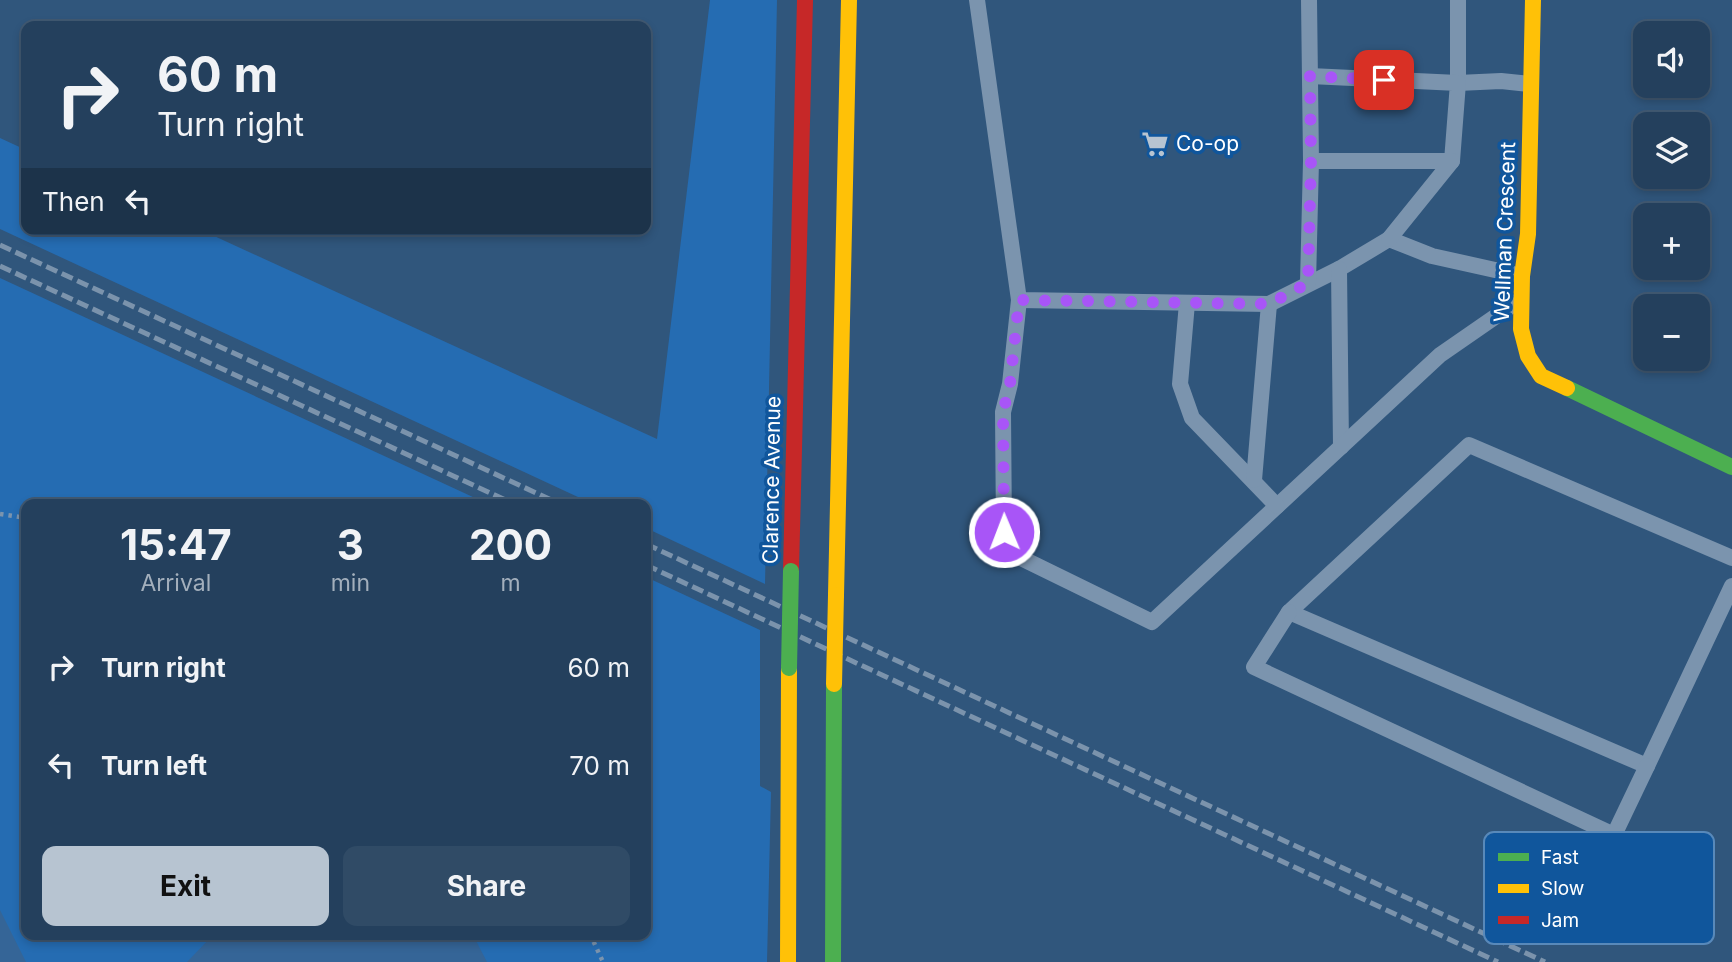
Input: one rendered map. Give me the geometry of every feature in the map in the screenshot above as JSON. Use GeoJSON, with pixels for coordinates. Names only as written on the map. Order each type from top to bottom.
{"type":"FeatureCollection","features":[{"type":"Feature","properties":{"kind":"main road","name":"Clarence Avenue"},"geometry":{"type":"LineString","coordinates":[[788,962],[789,668],[805,0]]}},
{"type":"Feature","properties":{"kind":"main road"},"geometry":{"type":"LineString","coordinates":[[833,962],[834,684],[849,0]]}},
{"type":"Feature","properties":{"kind":"main road","name":"Wellman Crescent"},"geometry":{"type":"LineString","coordinates":[[1533,0],[1528,234],[1522,276],[1521,329],[1528,356],[1541,376],[1732,467]]}},
{"type":"Feature","properties":{"kind":"lane"},"geometry":{"type":"LineString","coordinates":[[977,0],[1019,300],[1010,384],[1003,412],[1004,532],[1007,546],[1015,555],[1152,622],[1440,355],[1522,299]]}},
{"type":"Feature","properties":{"kind":"lane"},"geometry":{"type":"LineString","coordinates":[[1308,283],[1311,161],[1309,0]]}},
{"type":"Feature","properties":{"kind":"lane"},"geometry":{"type":"LineString","coordinates":[[1019,300],[1269,304],[1339,269],[1389,239],[1452,161],[1458,83],[1458,0]]}},
{"type":"Feature","properties":{"kind":"lane"},"geometry":{"type":"LineString","coordinates":[[1310,76],[1531,84]]}},
{"type":"Feature","properties":{"kind":"lane"},"geometry":{"type":"LineString","coordinates":[[1311,161],[1452,161]]}},
{"type":"Feature","properties":{"kind":"lane"},"geometry":{"type":"LineString","coordinates":[[1389,239],[1432,256],[1522,276]]}},
{"type":"Feature","properties":{"kind":"lane"},"geometry":{"type":"LineString","coordinates":[[1339,269],[1341,447]]}},
{"type":"Feature","properties":{"kind":"lane"},"geometry":{"type":"LineString","coordinates":[[1187,303],[1180,384],[1192,418],[1278,506]]}},
{"type":"Feature","properties":{"kind":"lane"},"geometry":{"type":"LineString","coordinates":[[1254,480],[1269,304]]}},
{"type":"Feature","properties":{"kind":"lane"},"geometry":{"type":"LineString","coordinates":[[1608,832],[1254,667],[1289,612],[1469,445],[1732,558]]}},
{"type":"Feature","properties":{"kind":"lane"},"geometry":{"type":"LineString","coordinates":[[1615,832],[1732,586]]}},
{"type":"Feature","properties":{"kind":"lane"},"geometry":{"type":"LineString","coordinates":[[1289,612],[1647,766]]}},
{"type":"Feature","properties":{"kind":"path"},"geometry":{"type":"LineString","coordinates":[[0,514],[21,518]]}},
{"type":"Feature","properties":{"kind":"path"},"geometry":{"type":"LineString","coordinates":[[593,940],[603,962]]}},
{"type":"Feature","properties":{"kind":"shaded area"},"geometry":{"type":"Polygon","coordinates":[[[710,0],[777,0],[765,584],[651,530],[651,499],[582,499],[0,229],[0,138],[21,148],[21,235],[212,235],[657,439],[710,0]]]}},
{"type":"Feature","properties":{"kind":"shaded area"},"geometry":{"type":"Polygon","coordinates":[[[0,278],[477,499],[21,499],[21,940],[651,940],[651,579],[760,630],[760,786],[771,792],[767,962],[0,962],[0,278]]]}},
{"type":"Feature","properties":{"kind":"shaded area"},"geometry":{"type":"Polygon","coordinates":[[[0,910],[26,962],[0,962],[0,910]]]}},
{"type":"Feature","properties":{"kind":"shaded area"},"geometry":{"type":"Polygon","coordinates":[[[208,940],[476,940],[487,962],[187,962],[208,940]]]}},
{"type":"Feature","properties":{"kind":"railway"},"geometry":{"type":"LineString","coordinates":[[0,245],[549,499]]}},
{"type":"Feature","properties":{"kind":"railway"},"geometry":{"type":"LineString","coordinates":[[0,266],[503,499]]}},
{"type":"Feature","properties":{"kind":"railway"},"geometry":{"type":"LineString","coordinates":[[651,546],[1484,934]]}},
{"type":"Feature","properties":{"kind":"railway"},"geometry":{"type":"LineString","coordinates":[[651,567],[1498,962]]}},
{"type":"Feature","properties":{"kind":"railway"},"geometry":{"type":"LineString","coordinates":[[1506,944],[1545,962]]}},
{"type":"Feature","properties":{"kind":"traffic: fast"},"geometry":{"type":"LineString","coordinates":[[1567,388],[1732,467]]}},
{"type":"Feature","properties":{"kind":"traffic: fast"},"geometry":{"type":"LineString","coordinates":[[789,668],[791,571]]}},
{"type":"Feature","properties":{"kind":"traffic: fast"},"geometry":{"type":"LineString","coordinates":[[833,962],[834,684]]}},
{"type":"Feature","properties":{"kind":"traffic: slow"},"geometry":{"type":"LineString","coordinates":[[836,595],[849,0]]}},
{"type":"Feature","properties":{"kind":"traffic: slow"},"geometry":{"type":"LineString","coordinates":[[1533,0],[1528,234],[1522,276],[1521,329],[1528,356],[1541,376],[1567,388]]}},
{"type":"Feature","properties":{"kind":"traffic: slow"},"geometry":{"type":"LineString","coordinates":[[834,684],[836,595]]}},
{"type":"Feature","properties":{"kind":"traffic: slow"},"geometry":{"type":"LineString","coordinates":[[788,962],[789,668]]}},
{"type":"Feature","properties":{"kind":"traffic: jam"},"geometry":{"type":"LineString","coordinates":[[791,571],[805,0]]}},
{"type":"Feature","properties":{"kind":"place","name":"Co-op"},"geometry":{"type":"Point","coordinates":[1155,144]}},
{"type":"Feature","properties":{"kind":"route"},"geometry":{"type":"LineString","coordinates":[[1004,532],[1003,412],[1010,384],[1019,300],[1269,304],[1308,283],[1310,76],[1384,80]]}}]}
